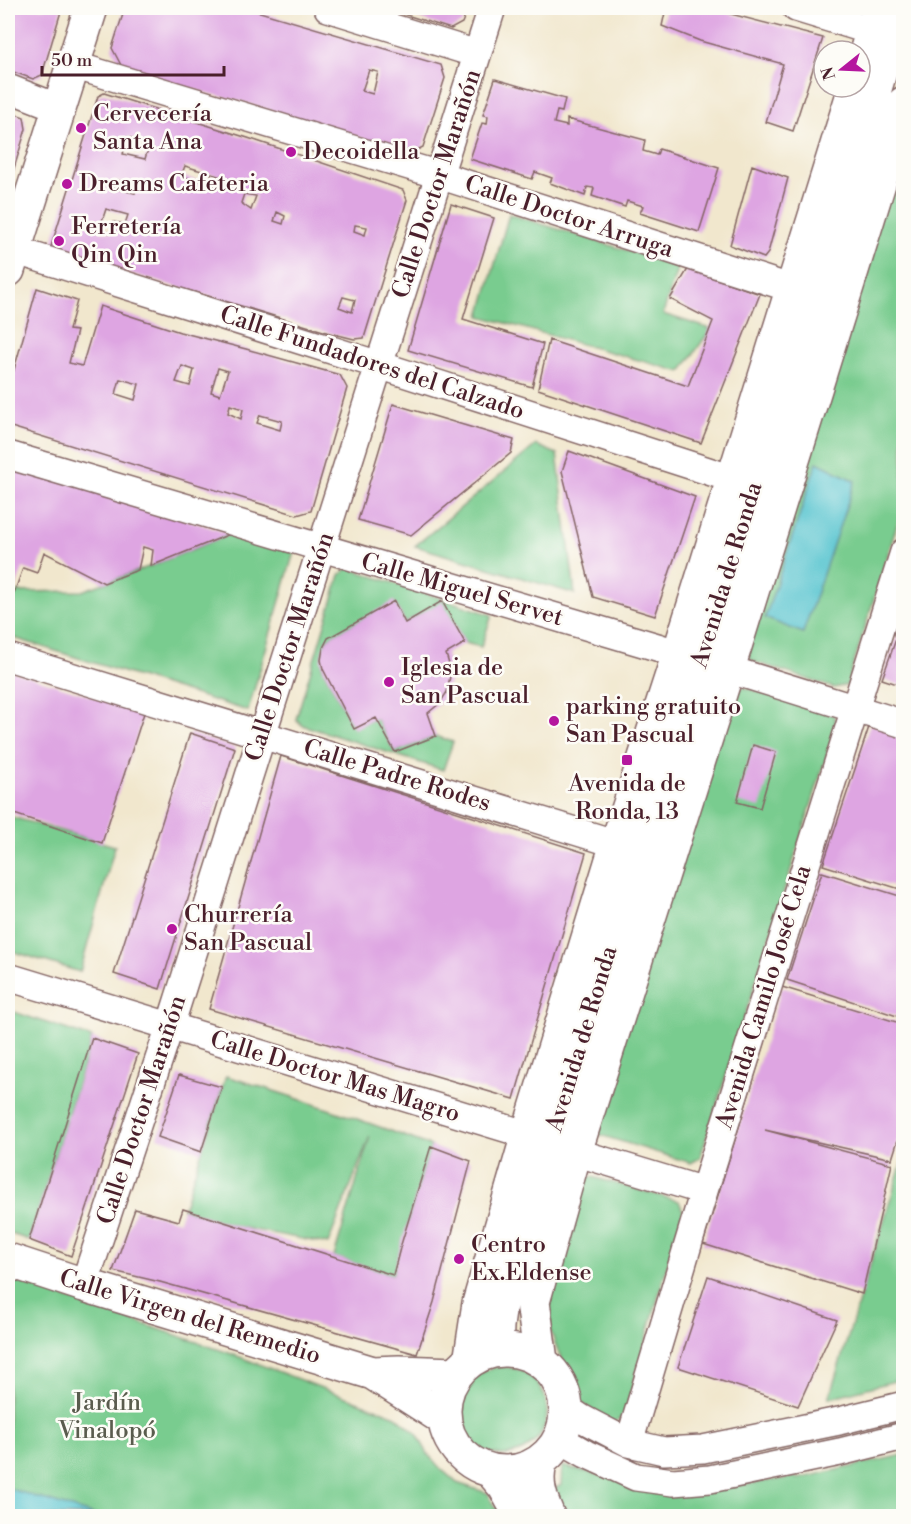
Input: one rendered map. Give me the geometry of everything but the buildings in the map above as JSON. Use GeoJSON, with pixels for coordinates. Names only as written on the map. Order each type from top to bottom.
{"type":"FeatureCollection","features":[{"type":"Feature","properties":{"kind":"street"},"geometry":{"type":"LineString","coordinates":[[11,260],[91,8]]}},
{"type":"Feature","properties":{"kind":"street"},"geometry":{"type":"LineString","coordinates":[[328,8],[477,54]]}},
{"type":"Feature","properties":{"kind":"street","name":"Calle Doctor Marañón"},"geometry":{"type":"LineString","coordinates":[[84,1285],[170,1026],[492,8]]}},
{"type":"Feature","properties":{"kind":"street"},"geometry":{"type":"LineString","coordinates":[[796,8],[888,25],[872,46]]}},
{"type":"Feature","properties":{"kind":"street","name":"Avenida de Ronda"},"geometry":{"type":"LineString","coordinates":[[473,1362],[497,1326],[500,1304],[739,537],[888,25]]}},
{"type":"Feature","properties":{"kind":"street","name":"Calle Doctor Arruga"},"geometry":{"type":"LineString","coordinates":[[73,65],[439,175],[790,288]]}},
{"type":"Feature","properties":{"kind":"street"},"geometry":{"type":"LineString","coordinates":[[8,88],[59,108]]}},
{"type":"Feature","properties":{"kind":"street","name":"Avenida de Ronda"},"geometry":{"type":"LineString","coordinates":[[541,1361],[533,1302],[575,1152],[701,661],[730,478],[848,99]]}},
{"type":"Feature","properties":{"kind":"street","name":"Avenida de Ronda"},"geometry":{"type":"LineString","coordinates":[[473,1362],[476,1303],[614,843],[701,661],[903,103]]}},
{"type":"Feature","properties":{"kind":"street","name":"Calle Fundadores del Calzado"},"geometry":{"type":"LineString","coordinates":[[11,260],[380,365],[730,478]]}},
{"type":"Feature","properties":{"kind":"street","name":"Calle Miguel Servet"},"geometry":{"type":"LineString","coordinates":[[8,455],[701,661],[903,724]]}},
{"type":"Feature","properties":{"kind":"street","name":"Avenida Camilo José Cela"},"geometry":{"type":"LineString","coordinates":[[629,1443],[704,1191],[903,552]]}},
{"type":"Feature","properties":{"kind":"street","name":"Calle Padre Rodes"},"geometry":{"type":"LineString","coordinates":[[8,657],[614,843]]}},
{"type":"Feature","properties":{"kind":"street","name":"Calle Doctor Mas Magro"},"geometry":{"type":"LineString","coordinates":[[8,977],[525,1134]]}},
{"type":"Feature","properties":{"kind":"street"},"geometry":{"type":"LineString","coordinates":[[575,1152],[704,1191]]}},
{"type":"Feature","properties":{"kind":"street","name":"Calle Virgen del Remedio"},"geometry":{"type":"LineString","coordinates":[[8,1260],[373,1373],[443,1418]]}},
{"type":"Feature","properties":{"kind":"street"},"geometry":{"type":"LineString","coordinates":[[533,1513],[537,1474],[555,1436],[563,1390],[554,1374],[541,1361],[527,1354],[512,1350],[473,1362],[447,1388],[443,1403],[443,1418],[454,1447],[477,1467],[492,1472],[509,1473],[525,1470],[555,1436],[581,1418],[629,1443],[664,1451],[703,1449],[903,1405]]}},
{"type":"Feature","properties":{"kind":"street","name":"Calle Virgen del Remedio"},"geometry":{"type":"LineString","coordinates":[[373,1373],[399,1372],[473,1362]]}},
{"type":"Feature","properties":{"kind":"street"},"geometry":{"type":"LineString","coordinates":[[555,1436],[586,1454],[636,1477],[673,1482],[710,1479],[840,1452],[903,1436]]}},
{"type":"Feature","properties":{"kind":"street"},"geometry":{"type":"LineString","coordinates":[[492,1472],[533,1513]]}},
{"type":"Feature","properties":{"kind":"green space"},"geometry":{"type":"Polygon","coordinates":[[[903,142],[903,506],[847,685],[834,688],[752,661],[745,649],[903,142]]]}},
{"type":"Feature","properties":{"kind":"green space"},"geometry":{"type":"Polygon","coordinates":[[[509,214],[678,266],[663,314],[711,329],[681,372],[480,316],[509,214]]]}},
{"type":"Feature","properties":{"kind":"green space"},"geometry":{"type":"Polygon","coordinates":[[[536,445],[557,454],[575,594],[415,546],[536,445]]]}},
{"type":"Feature","properties":{"kind":"green space"},"geometry":{"type":"Polygon","coordinates":[[[230,534],[294,552],[248,711],[8,635],[8,611],[14,592],[82,591],[230,534]]]}},
{"type":"Feature","properties":{"kind":"green space"},"geometry":{"type":"Polygon","coordinates":[[[348,568],[492,615],[481,647],[465,643],[442,602],[405,623],[394,602],[328,638],[323,649],[323,669],[354,728],[376,718],[395,752],[436,736],[453,742],[443,770],[302,725],[296,719],[340,575],[348,568]]]}},
{"type":"Feature","properties":{"kind":"green space"},"geometry":{"type":"Polygon","coordinates":[[[743,687],[834,715],[836,726],[700,1158],[691,1163],[600,1135],[597,1118],[734,691],[743,687]]]}},
{"type":"Feature","properties":{"kind":"green space"},"geometry":{"type":"Polygon","coordinates":[[[8,816],[115,846],[80,972],[8,950],[8,816]]]}},
{"type":"Feature","properties":{"kind":"green space"},"geometry":{"type":"Polygon","coordinates":[[[8,1010],[92,1038],[29,1240],[8,1233],[8,1010]]]}},
{"type":"Feature","properties":{"kind":"green space"},"geometry":{"type":"Polygon","coordinates":[[[226,1076],[329,1109],[431,1146],[393,1275],[334,1257],[370,1136],[328,1244],[239,1227],[183,1209],[226,1076]]]}},
{"type":"Feature","properties":{"kind":"green space"},"geometry":{"type":"Polygon","coordinates":[[[903,1159],[903,1379],[829,1398],[903,1159]]]}},
{"type":"Feature","properties":{"kind":"green space"},"geometry":{"type":"Polygon","coordinates":[[[589,1176],[679,1201],[683,1211],[624,1416],[615,1422],[604,1419],[582,1403],[550,1330],[548,1289],[585,1179],[589,1176]]]}},
{"type":"Feature","properties":{"kind":"green space","name":"Jardín Vinalopó"},"geometry":{"type":"Polygon","coordinates":[[[8,1278],[229,1353],[396,1416],[417,1434],[428,1454],[440,1468],[457,1483],[488,1493],[495,1508],[561,1485],[562,1466],[677,1494],[796,1477],[797,1479],[903,1455],[903,1516],[8,1516],[8,1278]]]}},
{"type":"Feature","properties":{"kind":"green space"},"geometry":{"type":"Polygon","coordinates":[[[503,1367],[520,1371],[534,1380],[543,1394],[547,1411],[543,1428],[534,1442],[520,1451],[503,1455],[486,1451],[472,1442],[463,1428],[459,1411],[463,1394],[472,1380],[486,1371],[503,1367]]]}},
{"type":"Feature","properties":{"kind":"water"},"geometry":{"type":"Polygon","coordinates":[[[817,462],[855,481],[803,633],[765,618],[817,462]]]}},
{"type":"Feature","properties":{"kind":"water"},"geometry":{"type":"Polygon","coordinates":[[[8,1488],[97,1516],[8,1516],[8,1488]]]}},
{"type":"Feature","properties":{"kind":"place","name":"Cervecería Santa Ana"},"geometry":{"type":"Point","coordinates":[81,128]}},
{"type":"Feature","properties":{"kind":"place","name":"Decoidella"},"geometry":{"type":"Point","coordinates":[291,152]}},
{"type":"Feature","properties":{"kind":"place","name":"Dreams Cafeteria"},"geometry":{"type":"Point","coordinates":[67,184]}},
{"type":"Feature","properties":{"kind":"place","name":"Ferretería Qin Qin"},"geometry":{"type":"Point","coordinates":[59,241]}},
{"type":"Feature","properties":{"kind":"place","name":"Iglesia de San Pascual"},"geometry":{"type":"Point","coordinates":[389,682]}},
{"type":"Feature","properties":{"kind":"place","name":"parking gratuito San Pascual"},"geometry":{"type":"Point","coordinates":[554,721]}},
{"type":"Feature","properties":{"kind":"place","name":"Avenida de Ronda, 13"},"geometry":{"type":"Point","coordinates":[627,760]}},
{"type":"Feature","properties":{"kind":"place","name":"Churrería San Pascual"},"geometry":{"type":"Point","coordinates":[172,929]}},
{"type":"Feature","properties":{"kind":"place","name":"Centro Ex.Eldense"},"geometry":{"type":"Point","coordinates":[459,1259]}}]}
